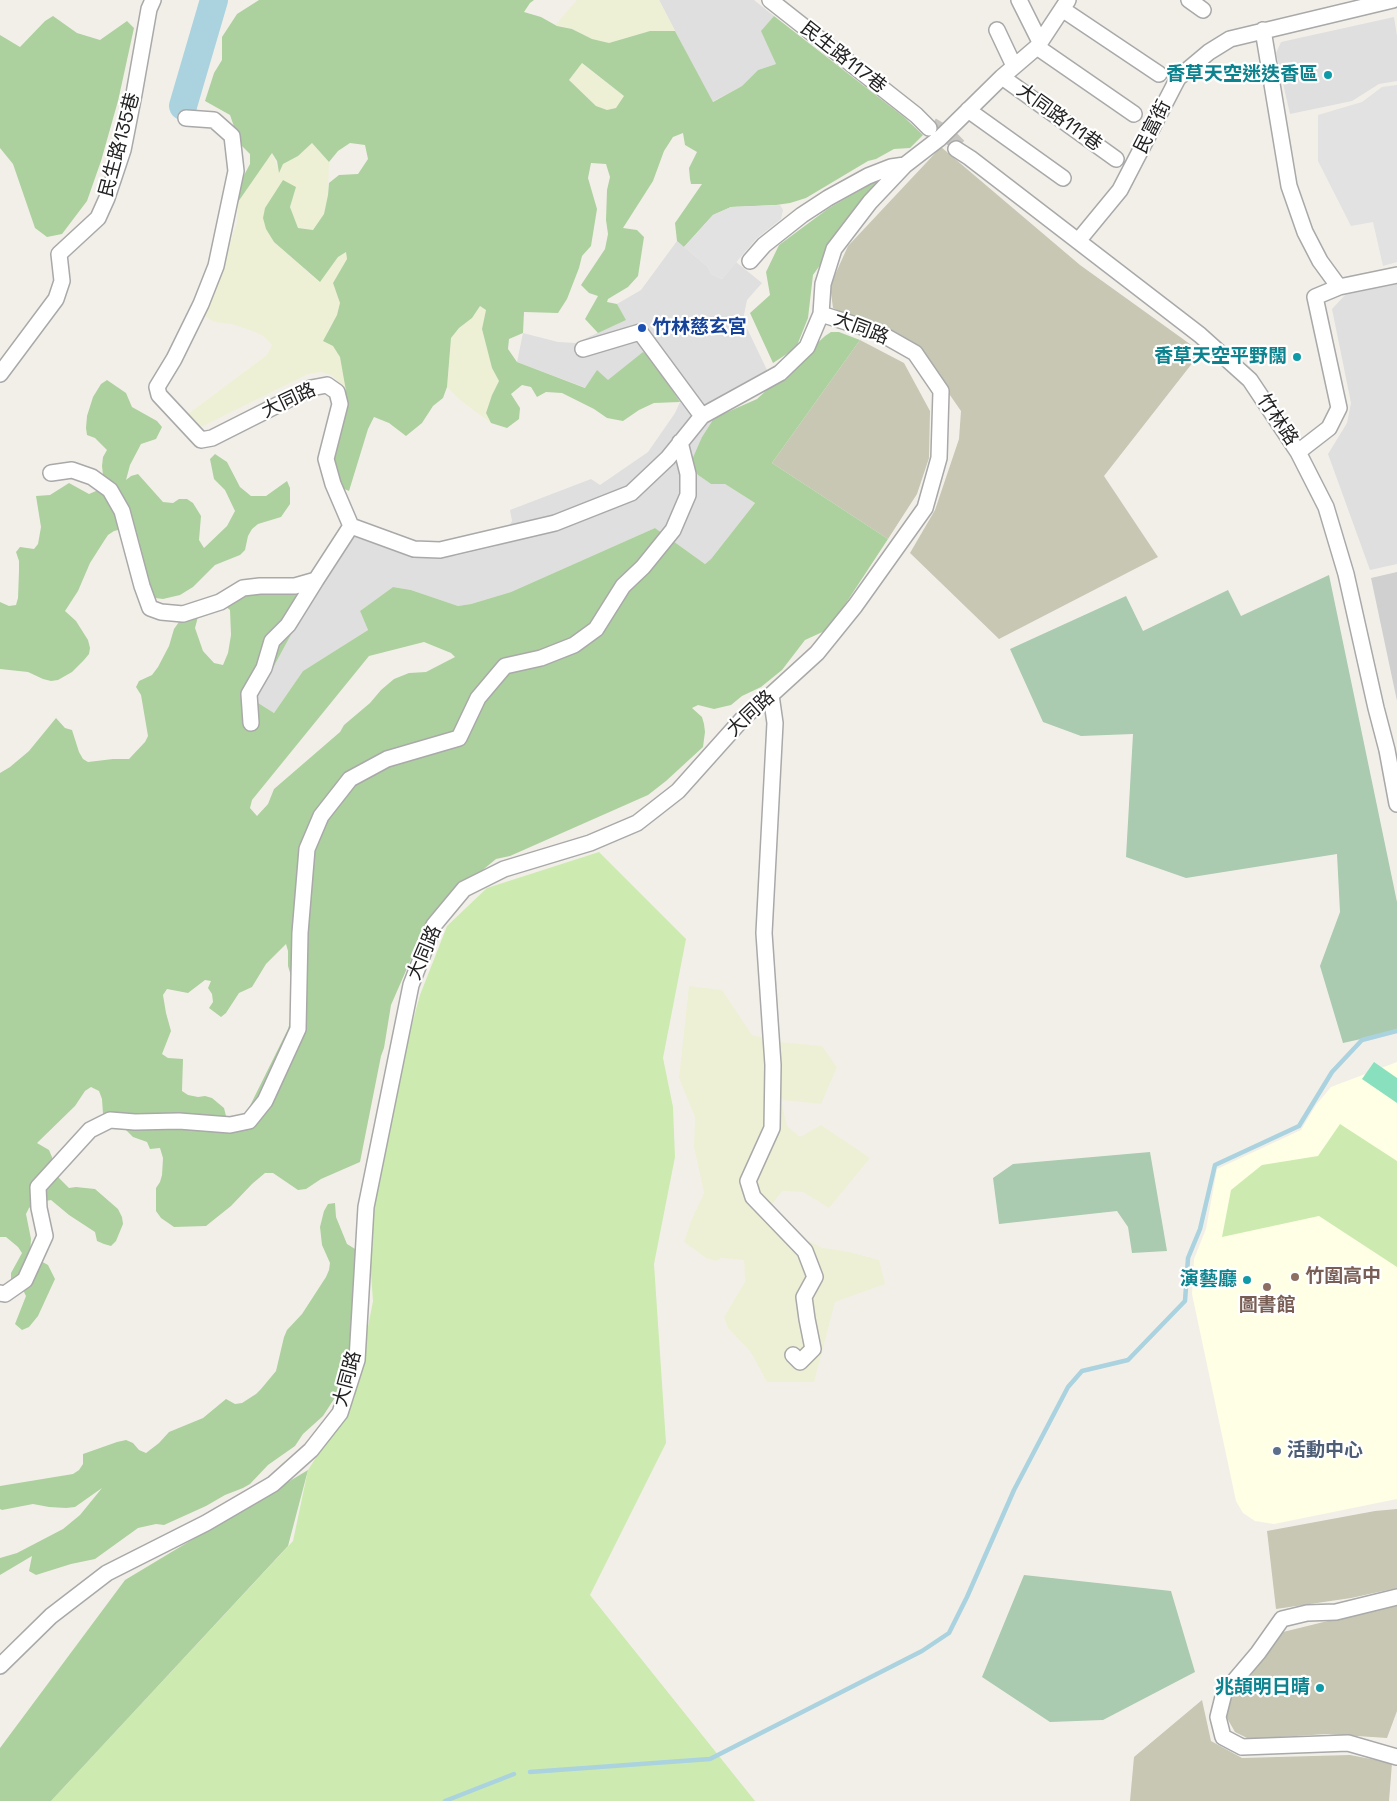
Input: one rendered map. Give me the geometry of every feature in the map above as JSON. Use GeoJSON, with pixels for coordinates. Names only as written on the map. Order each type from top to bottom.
{"type":"FeatureCollection","features":[{"type":"Feature","properties":{"kind":"street","name":"民生路135巷"},"geometry":{"type":"LineString","coordinates":[[0,374],[56,299],[62,281],[59,254],[98,218],[107,198],[123,150],[149,9],[153,0]]}},
{"type":"Feature","properties":{"kind":"street","name":"民生路117巷"},"geometry":{"type":"LineString","coordinates":[[770,0],[930,126]]}},
{"type":"Feature","properties":{"kind":"street"},"geometry":{"type":"LineString","coordinates":[[1019,0],[1038,44],[1134,114]]}},
{"type":"Feature","properties":{"kind":"street"},"geometry":{"type":"LineString","coordinates":[[1189,0],[1204,10]]}},
{"type":"Feature","properties":{"kind":"street","name":"民富街"},"geometry":{"type":"LineString","coordinates":[[1078,241],[1120,190],[1178,78],[1210,52],[1230,39],[1362,4],[1393,0]]}},
{"type":"Feature","properties":{"kind":"street"},"geometry":{"type":"LineString","coordinates":[[1065,5],[1159,74]]}},
{"type":"Feature","properties":{"kind":"street","name":"大同路"},"geometry":{"type":"LineString","coordinates":[[186,118],[214,120],[232,136],[236,172],[216,266],[202,304],[174,359],[157,387],[159,396],[201,440],[212,438],[311,388],[327,384],[337,392],[340,404],[326,459],[333,484],[351,526],[414,549],[440,550],[554,523],[631,493],[668,458],[702,416],[780,373],[808,347],[821,314],[823,284],[834,249],[870,202],[905,165],[940,138],[1038,44],[1065,5]]}},
{"type":"Feature","properties":{"kind":"street"},"geometry":{"type":"LineString","coordinates":[[997,30],[1014,66]]}},
{"type":"Feature","properties":{"kind":"street"},"geometry":{"type":"LineString","coordinates":[[1263,30],[1289,186],[1305,232],[1320,261],[1339,287]]}},
{"type":"Feature","properties":{"kind":"street","name":"大同路111巷"},"geometry":{"type":"LineString","coordinates":[[1002,77],[1116,159]]}},
{"type":"Feature","properties":{"kind":"street"},"geometry":{"type":"LineString","coordinates":[[968,110],[1063,178]]}},
{"type":"Feature","properties":{"kind":"street","name":"竹林路"},"geometry":{"type":"LineString","coordinates":[[957,147],[1200,335],[1250,380],[1298,452],[1326,507],[1346,574],[1387,750],[1397,804]]}},
{"type":"Feature","properties":{"kind":"street"},"geometry":{"type":"LineString","coordinates":[[750,261],[764,245],[802,215],[828,198],[868,176],[891,167],[905,165]]}},
{"type":"Feature","properties":{"kind":"street"},"geometry":{"type":"LineString","coordinates":[[1298,452],[1329,428],[1339,408],[1315,297],[1339,287],[1397,275]]}},
{"type":"Feature","properties":{"kind":"street","name":"大同路"},"geometry":{"type":"LineString","coordinates":[[0,1666],[51,1616],[107,1573],[206,1523],[273,1484],[311,1450],[340,1413],[357,1360],[366,1207],[411,985],[434,925],[464,889],[504,869],[590,843],[637,823],[678,791],[746,715],[817,653],[855,606],[925,508],[939,458],[941,392],[914,353],[878,332],[821,314]]}},
{"type":"Feature","properties":{"kind":"street"},"geometry":{"type":"LineString","coordinates":[[583,349],[640,332],[702,416]]}},
{"type":"Feature","properties":{"kind":"street"},"geometry":{"type":"LineString","coordinates":[[0,1294],[5,1294],[25,1280],[45,1236],[39,1208],[38,1187],[90,1130],[110,1120],[135,1122],[179,1121],[230,1125],[249,1121],[265,1101],[298,1029],[300,933],[307,849],[321,816],[350,780],[388,759],[459,738],[478,698],[505,666],[541,658],[574,645],[596,630],[624,586],[643,567],[673,530],[688,495],[688,474],[680,442]]}},
{"type":"Feature","properties":{"kind":"street"},"geometry":{"type":"LineString","coordinates":[[51,473],[72,470],[92,477],[110,490],[122,511],[142,586],[150,608],[161,612],[183,614],[220,602],[243,588],[295,586],[316,580]]}},
{"type":"Feature","properties":{"kind":"street"},"geometry":{"type":"LineString","coordinates":[[251,723],[250,694],[264,668],[272,641],[288,625],[351,526]]}},
{"type":"Feature","properties":{"kind":"street"},"geometry":{"type":"LineString","coordinates":[[771,695],[775,723],[764,933],[773,1065],[772,1128],[748,1181],[753,1197],[805,1251],[816,1277],[804,1297],[806,1319],[813,1349],[800,1362],[793,1355]]}},
{"type":"Feature","properties":{"kind":"street"},"geometry":{"type":"LineString","coordinates":[[1397,1597],[1336,1612],[1307,1613],[1282,1619],[1258,1653],[1224,1693],[1218,1717],[1223,1737],[1242,1747],[1348,1743],[1397,1757]]}},
{"type":"Feature","properties":{"kind":"shaded area"},"geometry":{"type":"Polygon","coordinates":[[[577,0],[659,0],[675,31],[650,31],[609,43],[591,39],[572,29],[555,25],[577,0]]]}},
{"type":"Feature","properties":{"kind":"shaded area"},"geometry":{"type":"Polygon","coordinates":[[[659,0],[754,0],[774,16],[762,31],[776,64],[758,70],[742,86],[712,102],[659,0]]]}},
{"type":"Feature","properties":{"kind":"shaded area"},"geometry":{"type":"Polygon","coordinates":[[[1394,17],[1397,36],[1397,81],[1379,84],[1352,101],[1290,114],[1276,53],[1281,42],[1394,17]]]}},
{"type":"Feature","properties":{"kind":"shaded area"},"geometry":{"type":"Polygon","coordinates":[[[581,63],[624,96],[616,108],[607,110],[596,106],[569,80],[581,63]]]}},
{"type":"Feature","properties":{"kind":"shaded area"},"geometry":{"type":"Polygon","coordinates":[[[1397,85],[1397,262],[1383,266],[1373,222],[1351,226],[1318,161],[1318,115],[1362,102],[1382,87],[1397,85]]]}},
{"type":"Feature","properties":{"kind":"shaded area"},"geometry":{"type":"Polygon","coordinates":[[[312,143],[329,162],[328,195],[324,214],[313,230],[298,228],[290,207],[296,187],[274,242],[319,282],[338,257],[346,252],[347,259],[333,283],[340,303],[337,315],[327,332],[340,357],[346,391],[332,375],[321,372],[308,374],[203,426],[197,426],[188,414],[267,355],[272,345],[263,336],[253,331],[232,324],[214,322],[202,314],[210,300],[237,223],[238,202],[272,153],[279,172],[283,164],[298,156],[312,143]]]}},
{"type":"Feature","properties":{"kind":"shaded area"},"geometry":{"type":"Polygon","coordinates":[[[941,147],[1080,265],[1201,352],[1104,476],[1158,557],[999,639],[910,553],[935,510],[959,439],[961,411],[918,349],[833,308],[830,286],[848,246],[941,147]]]}},
{"type":"Feature","properties":{"kind":"shaded area"},"geometry":{"type":"Polygon","coordinates":[[[780,205],[783,210],[781,219],[756,239],[722,279],[711,274],[708,267],[684,247],[713,215],[731,207],[780,205]]]}},
{"type":"Feature","properties":{"kind":"shaded area"},"geometry":{"type":"Polygon","coordinates":[[[677,241],[708,267],[711,274],[722,279],[736,262],[762,283],[747,300],[743,320],[767,370],[714,418],[702,437],[698,475],[711,484],[725,484],[755,503],[711,559],[705,564],[655,528],[511,592],[471,604],[458,606],[411,590],[393,587],[360,611],[368,630],[303,671],[274,713],[255,701],[299,620],[353,532],[378,545],[404,554],[455,556],[497,546],[512,521],[510,510],[591,479],[600,485],[648,452],[675,413],[680,402],[651,357],[608,381],[597,371],[586,388],[517,362],[523,333],[558,342],[576,343],[625,320],[617,304],[641,290],[677,241]]]}},
{"type":"Feature","properties":{"kind":"shaded area"},"geometry":{"type":"Polygon","coordinates":[[[1397,284],[1397,564],[1370,570],[1328,454],[1347,423],[1351,403],[1332,309],[1345,295],[1397,284]]]}},
{"type":"Feature","properties":{"kind":"shaded area"},"geometry":{"type":"Polygon","coordinates":[[[480,306],[486,310],[482,329],[492,368],[499,381],[486,413],[491,423],[460,400],[447,387],[451,338],[459,328],[472,318],[480,306]]]}},
{"type":"Feature","properties":{"kind":"shaded area"},"geometry":{"type":"Polygon","coordinates":[[[860,340],[904,363],[930,411],[929,458],[917,494],[888,539],[772,463],[860,340]]]}},
{"type":"Feature","properties":{"kind":"shaded area"},"geometry":{"type":"Polygon","coordinates":[[[1397,572],[1397,701],[1371,578],[1397,572]]]}},
{"type":"Feature","properties":{"kind":"shaded area"},"geometry":{"type":"Polygon","coordinates":[[[1329,575],[1397,902],[1397,1031],[1343,1043],[1320,966],[1340,912],[1337,854],[1186,878],[1126,857],[1133,734],[1081,736],[1043,722],[1010,649],[1126,596],[1143,631],[1228,590],[1241,616],[1329,575]]]}},
{"type":"Feature","properties":{"kind":"shaded area"},"geometry":{"type":"Polygon","coordinates":[[[689,986],[722,990],[752,1035],[781,1042],[822,1046],[837,1067],[821,1104],[781,1100],[787,1126],[800,1137],[821,1125],[870,1158],[829,1208],[803,1192],[782,1191],[770,1207],[796,1235],[823,1248],[845,1251],[879,1260],[885,1284],[835,1302],[814,1382],[767,1382],[750,1351],[728,1328],[724,1317],[745,1282],[744,1260],[721,1258],[716,1261],[706,1258],[684,1242],[704,1193],[694,1147],[695,1117],[679,1078],[689,986]]]}},
{"type":"Feature","properties":{"kind":"shaded area","name":"竹圍高中"},"geometry":{"type":"Polygon","coordinates":[[[1397,1062],[1397,1499],[1274,1524],[1255,1521],[1243,1513],[1236,1501],[1192,1294],[1194,1259],[1206,1229],[1217,1169],[1301,1130],[1316,1105],[1331,1087],[1397,1062]]]}},
{"type":"Feature","properties":{"kind":"shaded area"},"geometry":{"type":"Polygon","coordinates":[[[1150,1152],[1167,1251],[1132,1253],[1128,1227],[1117,1211],[999,1224],[993,1178],[1013,1164],[1150,1152]]]}},
{"type":"Feature","properties":{"kind":"shaded area"},"geometry":{"type":"Polygon","coordinates":[[[1397,1509],[1397,1588],[1351,1598],[1276,1609],[1267,1531],[1375,1511],[1397,1509]]]}},
{"type":"Feature","properties":{"kind":"shaded area"},"geometry":{"type":"Polygon","coordinates":[[[1024,1575],[1171,1591],[1195,1672],[1103,1720],[1050,1722],[982,1677],[1024,1575]]]}},
{"type":"Feature","properties":{"kind":"shaded area","name":"兆頡明日晴"},"geometry":{"type":"Polygon","coordinates":[[[1397,1604],[1397,1711],[1387,1738],[1327,1734],[1249,1739],[1235,1732],[1227,1718],[1227,1704],[1283,1632],[1397,1604]]]}},
{"type":"Feature","properties":{"kind":"shaded area"},"geometry":{"type":"Polygon","coordinates":[[[1202,1700],[1211,1741],[1242,1758],[1350,1755],[1392,1763],[1389,1801],[1130,1801],[1134,1757],[1202,1700]]]}},
{"type":"Feature","properties":{"kind":"green space"},"geometry":{"type":"Polygon","coordinates":[[[259,0],[534,0],[524,12],[541,17],[557,26],[572,29],[592,39],[609,43],[650,31],[675,31],[713,102],[742,86],[758,70],[776,64],[761,31],[774,16],[904,117],[923,135],[910,148],[894,149],[876,159],[868,161],[806,198],[776,205],[731,207],[713,215],[684,247],[677,241],[675,223],[702,184],[691,184],[690,179],[689,168],[697,152],[685,145],[683,133],[673,137],[664,151],[653,181],[623,228],[637,230],[644,237],[638,276],[628,287],[608,299],[607,302],[617,304],[626,320],[598,333],[585,319],[598,296],[589,293],[581,285],[605,249],[608,234],[606,220],[607,190],[610,177],[606,164],[591,163],[588,178],[597,209],[591,246],[582,256],[567,299],[558,313],[524,312],[523,333],[509,339],[508,349],[517,362],[585,388],[597,370],[608,380],[643,352],[651,357],[680,402],[654,403],[623,421],[607,418],[594,409],[562,393],[546,392],[537,397],[531,387],[522,385],[511,394],[520,408],[519,419],[507,428],[491,423],[486,413],[499,381],[492,368],[482,329],[486,310],[480,306],[472,318],[459,328],[451,338],[447,387],[443,398],[433,406],[422,423],[406,436],[389,423],[374,417],[368,429],[349,491],[342,488],[332,455],[346,391],[340,357],[333,346],[323,341],[337,315],[340,303],[333,283],[347,259],[346,252],[338,257],[320,282],[274,242],[266,229],[263,218],[265,208],[283,180],[296,187],[290,207],[298,228],[313,230],[324,214],[329,183],[339,175],[358,174],[368,159],[365,145],[350,143],[338,151],[329,162],[312,143],[298,156],[283,164],[279,173],[277,161],[272,153],[238,202],[236,190],[250,164],[250,154],[240,144],[230,115],[205,101],[214,73],[222,60],[222,37],[237,14],[259,0]],[[582,63],[569,80],[596,106],[607,110],[616,108],[624,96],[582,63]]]}},
{"type":"Feature","properties":{"kind":"green space"},"geometry":{"type":"Polygon","coordinates":[[[53,16],[77,33],[100,40],[127,21],[134,28],[118,101],[101,161],[87,201],[62,234],[47,237],[35,228],[13,164],[0,148],[0,35],[20,47],[45,21],[53,16]]]}},
{"type":"Feature","properties":{"kind":"green space"},"geometry":{"type":"Polygon","coordinates":[[[882,178],[813,275],[808,318],[796,348],[773,363],[750,313],[770,295],[766,272],[779,245],[829,208],[882,178]]]}},
{"type":"Feature","properties":{"kind":"green space"},"geometry":{"type":"Polygon","coordinates":[[[831,332],[839,332],[860,340],[772,463],[888,539],[829,629],[805,640],[782,670],[761,687],[742,696],[731,705],[714,709],[698,705],[692,708],[702,717],[704,724],[703,747],[648,795],[510,856],[496,859],[444,902],[422,934],[391,1005],[360,1162],[321,1179],[306,1189],[298,1190],[273,1173],[265,1173],[231,1206],[206,1226],[174,1227],[161,1218],[156,1211],[156,1188],[162,1175],[163,1158],[160,1148],[150,1149],[147,1142],[133,1137],[122,1126],[107,1121],[103,1114],[102,1099],[99,1091],[91,1087],[85,1091],[75,1106],[37,1143],[49,1150],[52,1157],[53,1172],[69,1188],[95,1189],[118,1209],[123,1224],[116,1241],[111,1246],[97,1241],[95,1232],[69,1215],[51,1200],[35,1203],[29,1208],[26,1214],[31,1239],[30,1255],[48,1265],[55,1279],[38,1316],[29,1327],[22,1330],[15,1324],[26,1296],[23,1290],[11,1281],[11,1273],[22,1253],[6,1237],[0,1237],[0,773],[29,751],[56,718],[65,728],[72,730],[79,752],[83,759],[88,762],[129,759],[145,742],[148,736],[141,695],[136,687],[139,681],[152,675],[158,667],[169,646],[174,629],[186,612],[199,613],[195,628],[203,651],[214,663],[223,665],[228,653],[231,635],[230,610],[225,606],[223,593],[232,585],[255,592],[284,595],[329,572],[299,620],[255,701],[274,713],[303,671],[368,630],[360,611],[393,587],[411,590],[458,606],[471,604],[511,592],[655,528],[705,564],[755,503],[725,484],[711,484],[698,475],[691,462],[702,437],[714,418],[757,399],[831,332]],[[424,642],[369,656],[252,800],[250,808],[257,816],[268,804],[274,789],[340,732],[344,725],[394,679],[409,673],[426,672],[455,657],[451,653],[424,642]],[[286,944],[266,964],[252,987],[239,993],[226,1013],[221,1017],[209,1008],[213,1002],[212,994],[208,988],[211,981],[205,980],[188,993],[167,989],[163,995],[171,1031],[162,1054],[168,1058],[183,1059],[182,1091],[188,1095],[212,1098],[224,1108],[226,1116],[220,1129],[237,1132],[288,1029],[292,1014],[293,983],[288,966],[286,944]]]}},
{"type":"Feature","properties":{"kind":"green space"},"geometry":{"type":"Polygon","coordinates":[[[107,380],[126,393],[132,407],[157,421],[162,427],[156,439],[141,444],[130,465],[126,480],[138,474],[163,502],[173,503],[179,499],[187,499],[193,503],[201,516],[199,540],[204,548],[227,526],[235,511],[225,490],[214,479],[210,459],[215,454],[227,462],[240,487],[251,496],[266,496],[287,481],[290,488],[290,504],[281,517],[258,524],[252,529],[248,536],[245,550],[240,555],[215,565],[193,587],[180,595],[163,599],[147,597],[136,552],[140,545],[138,537],[131,531],[122,529],[114,531],[108,535],[90,563],[78,591],[65,611],[76,621],[88,640],[89,654],[72,672],[58,680],[51,681],[28,672],[0,669],[0,602],[9,606],[16,605],[18,598],[19,561],[16,552],[20,547],[34,549],[38,544],[41,527],[36,496],[50,495],[69,483],[89,494],[96,491],[100,484],[103,475],[103,457],[107,450],[95,438],[87,435],[86,428],[87,416],[93,397],[101,384],[107,380]]]}},
{"type":"Feature","properties":{"kind":"green space"},"geometry":{"type":"Polygon","coordinates":[[[599,852],[686,939],[663,1058],[673,1107],[675,1157],[654,1264],[666,1443],[590,1595],[755,1801],[51,1801],[293,1541],[308,1470],[354,1399],[373,1301],[365,1195],[420,995],[447,926],[487,888],[599,852]]]}},
{"type":"Feature","properties":{"kind":"green space"},"geometry":{"type":"Polygon","coordinates":[[[1374,1062],[1397,1078],[1397,1103],[1362,1079],[1374,1062]]]}},
{"type":"Feature","properties":{"kind":"green space"},"geometry":{"type":"Polygon","coordinates":[[[1340,1124],[1397,1161],[1397,1267],[1319,1216],[1222,1237],[1231,1190],[1262,1165],[1318,1156],[1340,1124]]]}},
{"type":"Feature","properties":{"kind":"green space"},"geometry":{"type":"Polygon","coordinates":[[[335,1203],[336,1217],[347,1244],[360,1252],[351,1344],[342,1367],[342,1382],[336,1396],[323,1416],[303,1434],[295,1446],[268,1465],[250,1484],[243,1488],[164,1525],[156,1524],[138,1528],[95,1559],[36,1575],[29,1571],[32,1556],[0,1575],[0,1558],[17,1553],[63,1529],[80,1515],[102,1488],[75,1507],[49,1507],[33,1504],[2,1510],[0,1509],[0,1486],[73,1474],[83,1464],[83,1454],[117,1442],[126,1440],[146,1453],[169,1432],[203,1418],[226,1399],[235,1404],[242,1403],[261,1389],[276,1371],[287,1330],[302,1314],[329,1270],[330,1263],[322,1245],[320,1227],[328,1204],[335,1203]]]}},
{"type":"Feature","properties":{"kind":"green space"},"geometry":{"type":"Polygon","coordinates":[[[308,1470],[288,1546],[51,1801],[0,1801],[0,1748],[125,1580],[308,1470]]]}},
{"type":"Feature","properties":{"kind":"waterway"},"geometry":{"type":"LineString","coordinates":[[183,106],[214,0]]}},
{"type":"Feature","properties":{"kind":"waterway"},"geometry":{"type":"LineString","coordinates":[[530,1772],[710,1759],[922,1651],[949,1633],[1014,1490],[1068,1387],[1082,1371],[1128,1360],[1185,1301],[1188,1258],[1200,1229],[1215,1165],[1299,1126],[1332,1072],[1362,1040],[1397,1031]]}},
{"type":"Feature","properties":{"kind":"waterway"},"geometry":{"type":"LineString","coordinates":[[445,1801],[514,1774]]}},
{"type":"Feature","properties":{"kind":"tunnel"},"geometry":{"type":"LineString","coordinates":[[932,125],[947,134],[959,146]]}},
{"type":"Feature","properties":{"kind":"place","name":"香草天空迷迭香區"},"geometry":{"type":"Point","coordinates":[1328,75]}},
{"type":"Feature","properties":{"kind":"place","name":"竹林慈玄宮"},"geometry":{"type":"Point","coordinates":[642,328]}},
{"type":"Feature","properties":{"kind":"place","name":"香草天空平野闊"},"geometry":{"type":"Point","coordinates":[1297,357]}},
{"type":"Feature","properties":{"kind":"place","name":"竹圍高中"},"geometry":{"type":"Point","coordinates":[1295,1277]}},
{"type":"Feature","properties":{"kind":"place","name":"演藝廳"},"geometry":{"type":"Point","coordinates":[1247,1280]}},
{"type":"Feature","properties":{"kind":"place","name":"圖書館"},"geometry":{"type":"Point","coordinates":[1267,1287]}},
{"type":"Feature","properties":{"kind":"place","name":"活動中心"},"geometry":{"type":"Point","coordinates":[1277,1451]}},
{"type":"Feature","properties":{"kind":"place","name":"兆頡明日晴"},"geometry":{"type":"Point","coordinates":[1320,1688]}}]}
